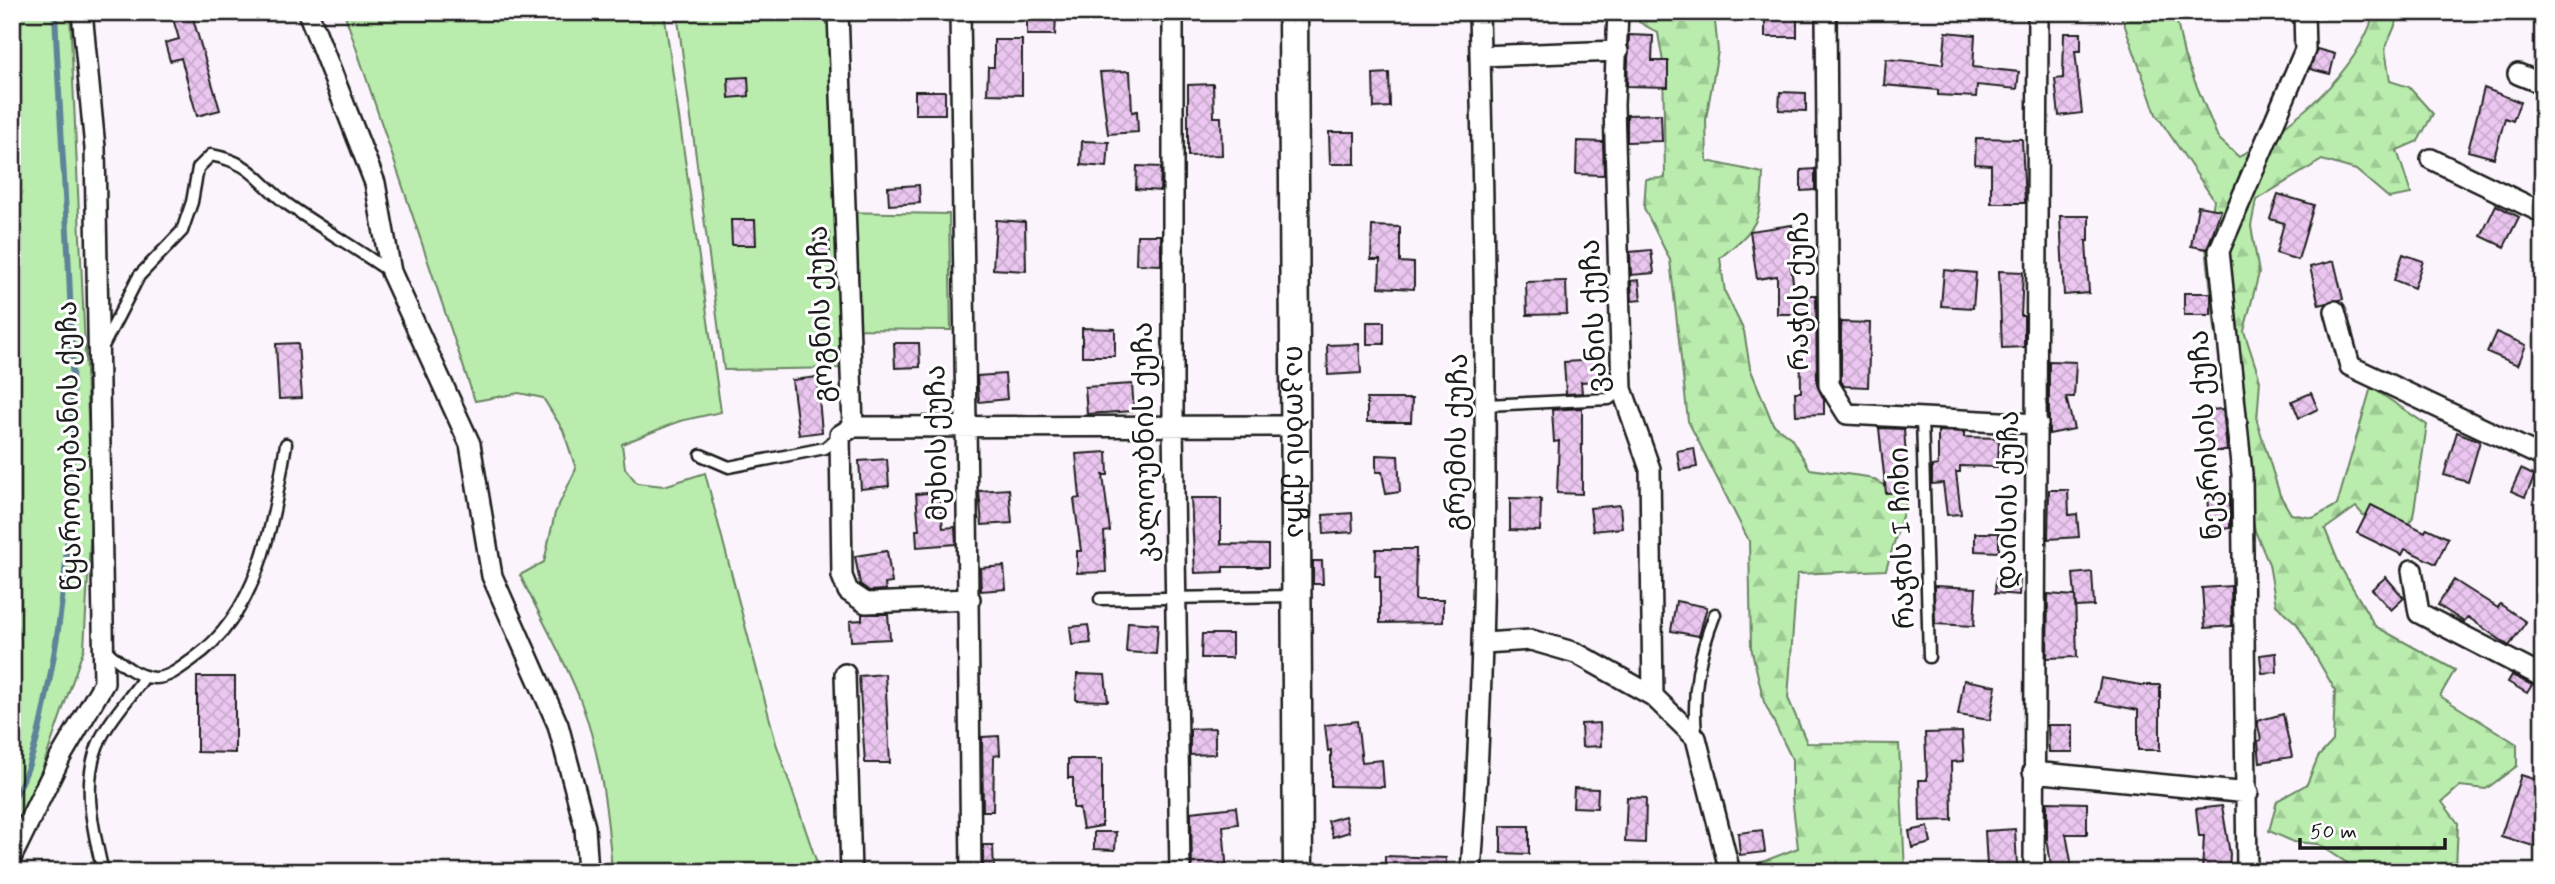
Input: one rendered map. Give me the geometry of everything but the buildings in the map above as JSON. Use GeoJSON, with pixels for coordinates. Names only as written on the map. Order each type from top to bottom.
{"type":"FeatureCollection","features":[{"type":"Feature","properties":{"kind":"street","name":"წყაროთუბანის ქუჩა"},"geometry":{"type":"LineString","coordinates":[[12,856],[60,758],[104,683],[95,148],[82,12]]}},
{"type":"Feature","properties":{"kind":"street"},"geometry":{"type":"LineString","coordinates":[[308,12],[375,183],[391,272],[470,444],[492,576],[558,725],[585,827],[589,872]]}},
{"type":"Feature","properties":{"kind":"street","name":"გოგნის ქუჩა"},"geometry":{"type":"LineString","coordinates":[[838,12],[847,431],[1294,426]]}},
{"type":"Feature","properties":{"kind":"street","name":"მუხის ქუჩა"},"geometry":{"type":"LineString","coordinates":[[960,12],[965,429],[970,599],[971,872]]}},
{"type":"Feature","properties":{"kind":"street","name":"კალოუბნის ქუჩა"},"geometry":{"type":"LineString","coordinates":[[1173,12],[1173,426],[1180,872]]}},
{"type":"Feature","properties":{"kind":"street","name":"იაკობის ქუჩა"},"geometry":{"type":"LineString","coordinates":[[1293,12],[1298,872]]}},
{"type":"Feature","properties":{"kind":"street","name":"გრემის ქუჩა"},"geometry":{"type":"LineString","coordinates":[[1471,872],[1484,643],[1486,405],[1479,12]]}},
{"type":"Feature","properties":{"kind":"street","name":"ვანის ქუჩა"},"geometry":{"type":"LineString","coordinates":[[1618,12],[1614,105],[1622,389],[1650,469],[1653,696]]}},
{"type":"Feature","properties":{"kind":"street","name":"რაჭის ქუჩა"},"geometry":{"type":"LineString","coordinates":[[1826,12],[1829,385],[1847,414],[2038,425]]}},
{"type":"Feature","properties":{"kind":"street","name":"დაისის ქუჩა"},"geometry":{"type":"LineString","coordinates":[[2035,872],[2032,772],[2038,425],[2038,12]]}},
{"type":"Feature","properties":{"kind":"street","name":"ნეკრისის ქუჩა"},"geometry":{"type":"LineString","coordinates":[[2247,872],[2242,474],[2219,251],[2305,50],[2304,12]]}},
{"type":"Feature","properties":{"kind":"street"},"geometry":{"type":"LineString","coordinates":[[1480,56],[1618,51]]}},
{"type":"Feature","properties":{"kind":"street"},"geometry":{"type":"LineString","coordinates":[[2518,74],[2543,84]]}},
{"type":"Feature","properties":{"kind":"street"},"geometry":{"type":"LineString","coordinates":[[2431,159],[2543,213]]}},
{"type":"Feature","properties":{"kind":"street"},"geometry":{"type":"LineString","coordinates":[[2335,312],[2350,366],[2543,457]]}},
{"type":"Feature","properties":{"kind":"street"},"geometry":{"type":"LineString","coordinates":[[847,431],[842,576],[848,591],[866,603],[970,599]]}},
{"type":"Feature","properties":{"kind":"street"},"geometry":{"type":"LineString","coordinates":[[2412,570],[2418,612],[2543,677]]}},
{"type":"Feature","properties":{"kind":"street"},"geometry":{"type":"LineString","coordinates":[[1484,643],[1531,640],[1576,653],[1653,696],[1696,738],[1730,872]]}},
{"type":"Feature","properties":{"kind":"street"},"geometry":{"type":"LineString","coordinates":[[845,674],[851,872]]}},
{"type":"Feature","properties":{"kind":"street"},"geometry":{"type":"LineString","coordinates":[[2032,772],[2248,793]]}},
{"type":"Feature","properties":{"kind":"lane"},"geometry":{"type":"LineString","coordinates":[[97,358],[139,276],[182,231],[192,202],[198,169],[211,155],[232,159],[257,174],[288,204],[391,272]]}},
{"type":"Feature","properties":{"kind":"lane"},"geometry":{"type":"LineString","coordinates":[[1486,405],[1609,399],[1622,389]]}},
{"type":"Feature","properties":{"kind":"lane","name":"რაჭის I ჩიხი"},"geometry":{"type":"LineString","coordinates":[[1922,418],[1929,657]]}},
{"type":"Feature","properties":{"kind":"lane"},"geometry":{"type":"LineString","coordinates":[[701,455],[729,467],[825,448],[847,431]]}},
{"type":"Feature","properties":{"kind":"lane"},"geometry":{"type":"LineString","coordinates":[[104,649],[145,676],[157,678],[175,672],[212,646],[233,621],[270,538],[286,444]]}},
{"type":"Feature","properties":{"kind":"lane"},"geometry":{"type":"LineString","coordinates":[[1100,599],[1296,596]]}},
{"type":"Feature","properties":{"kind":"lane"},"geometry":{"type":"LineString","coordinates":[[1696,738],[1693,706],[1696,672],[1715,614]]}},
{"type":"Feature","properties":{"kind":"lane"},"geometry":{"type":"LineString","coordinates":[[103,872],[90,818],[92,768],[100,739],[145,676]]}},
{"type":"Feature","properties":{"kind":"green space"},"geometry":{"type":"Polygon","coordinates":[[[12,12],[70,12],[92,506],[84,648],[40,775],[12,831],[12,12]]]}},
{"type":"Feature","properties":{"kind":"green space"},"geometry":{"type":"Polygon","coordinates":[[[344,12],[664,12],[721,412],[680,421],[622,444],[625,468],[637,483],[664,486],[705,473],[776,743],[820,872],[612,872],[602,786],[588,722],[568,670],[520,575],[544,562],[555,513],[576,469],[563,430],[543,398],[519,393],[475,401],[344,12]]]}},
{"type":"Feature","properties":{"kind":"green space"},"geometry":{"type":"Polygon","coordinates":[[[677,12],[828,12],[835,212],[949,214],[951,330],[841,329],[844,368],[724,370],[677,12]]]}},
{"type":"Feature","properties":{"kind":"green space"},"geometry":{"type":"Polygon","coordinates":[[[1639,12],[1714,12],[1718,51],[1706,119],[1707,161],[1763,173],[1761,203],[1755,222],[1742,239],[1720,258],[1725,292],[1744,331],[1750,368],[1773,424],[1791,438],[1810,469],[1868,477],[1908,496],[1886,570],[1797,574],[1788,698],[1807,743],[1899,744],[1905,872],[1736,872],[1798,848],[1792,797],[1792,759],[1764,702],[1751,647],[1749,541],[1688,421],[1670,260],[1644,208],[1646,179],[1665,178],[1663,62],[1658,33],[1639,22],[1639,12]]]}},
{"type":"Feature","properties":{"kind":"green space"},"geometry":{"type":"Polygon","coordinates":[[[2120,12],[2175,12],[2184,55],[2218,138],[2239,157],[2281,129],[2338,78],[2353,58],[2375,12],[2401,12],[2385,49],[2390,81],[2409,87],[2433,114],[2418,141],[2397,150],[2411,194],[2389,198],[2356,170],[2322,160],[2256,200],[2251,226],[2259,273],[2244,331],[2260,380],[2257,421],[2280,495],[2291,514],[2313,518],[2337,505],[2371,387],[2427,425],[2413,517],[2392,547],[2356,507],[2325,529],[2340,566],[2375,626],[2455,670],[2440,696],[2517,744],[2517,766],[2486,789],[2460,786],[2442,802],[2458,823],[2456,868],[2361,872],[2318,844],[2294,842],[2269,831],[2277,801],[2307,784],[2318,757],[2333,741],[2335,690],[2297,624],[2276,605],[2269,564],[2255,531],[2215,328],[2206,247],[2214,200],[2156,114],[2120,12]]]}},
{"type":"Feature","properties":{"kind":"waterway"},"geometry":{"type":"LineString","coordinates":[[12,802],[34,750],[47,693],[65,575],[71,495],[71,334],[55,12]]}}]}
